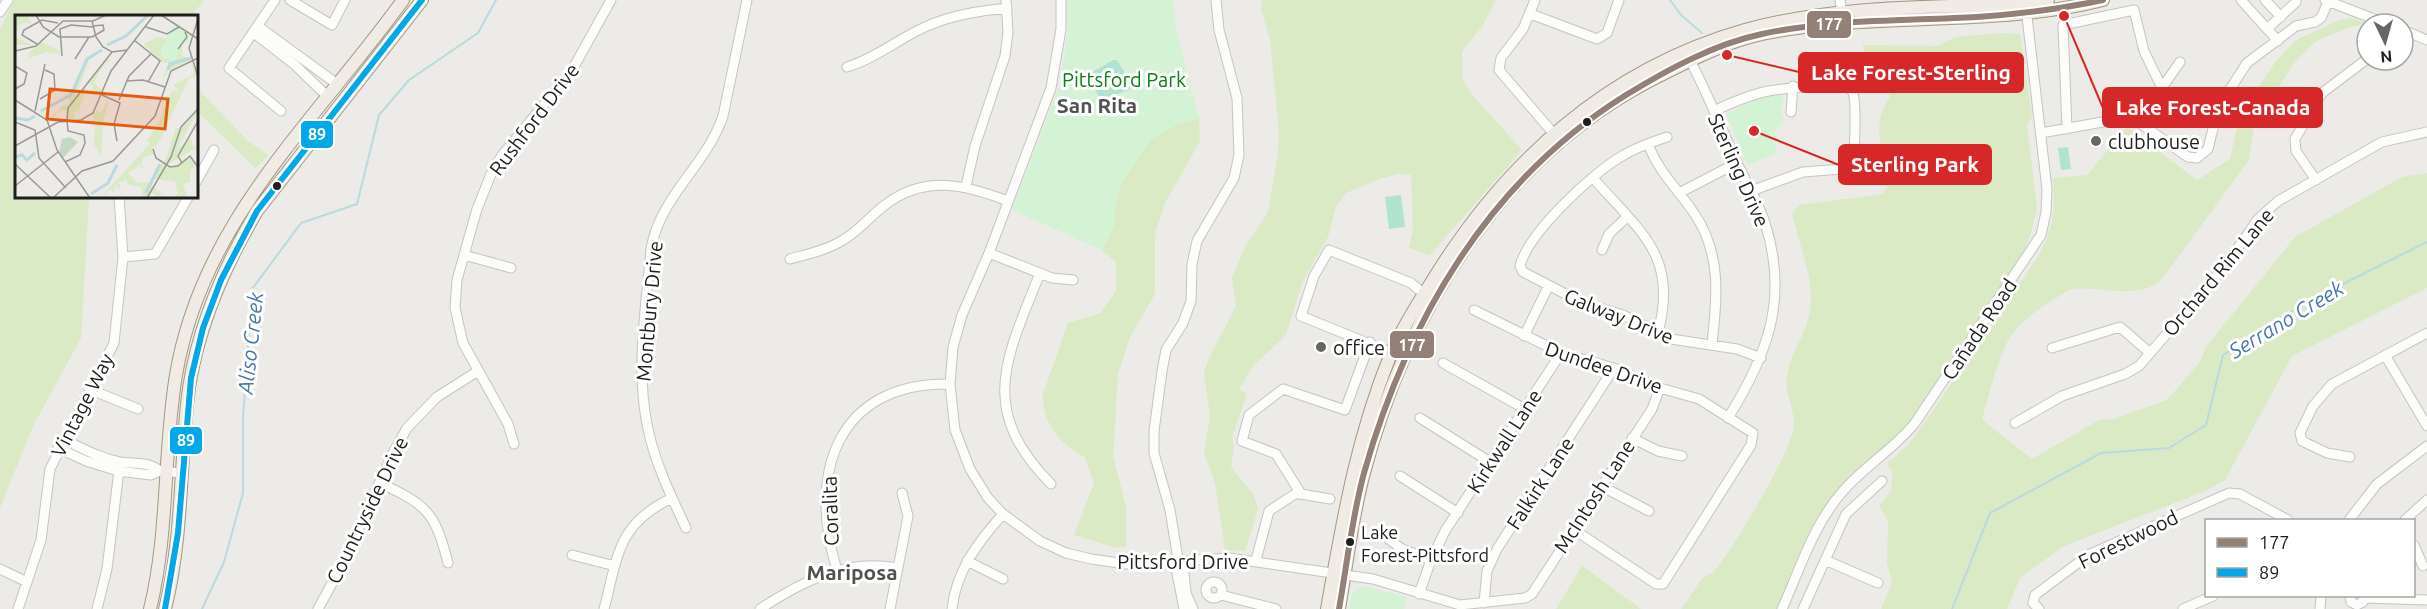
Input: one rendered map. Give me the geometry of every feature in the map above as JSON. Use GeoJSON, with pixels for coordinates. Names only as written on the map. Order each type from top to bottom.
{"type":"FeatureCollection","features":[{"type":"Feature","properties":{"kind":"main road"},"geometry":{"type":"LineString","coordinates":[[150,609],[161,558],[163,471],[176,375],[188,326],[204,280],[223,239],[247,200],[403,0]]}},
{"type":"Feature","properties":{"kind":"main road"},"geometry":{"type":"LineString","coordinates":[[165,609],[177,549],[187,402],[197,348],[209,310],[236,246],[287,171],[422,0]]}},
{"type":"Feature","properties":{"kind":"main road"},"geometry":{"type":"LineString","coordinates":[[1327,609],[1338,573],[1353,470],[1397,355],[1424,294],[1474,216],[1495,190],[1553,133],[1586,108],[1660,64],[1732,35],[1784,21],[1841,6],[2026,5],[2048,0]]}},
{"type":"Feature","properties":{"kind":"main road"},"geometry":{"type":"LineString","coordinates":[[1397,355],[1472,238],[1528,171],[1563,137],[1597,112],[1690,60],[1758,35],[1825,25],[2026,5],[2103,0]]}},
{"type":"Feature","properties":{"kind":"main road"},"geometry":{"type":"LineString","coordinates":[[1841,6],[1868,21]]}},
{"type":"Feature","properties":{"kind":"main road"},"geometry":{"type":"LineString","coordinates":[[1825,25],[1841,6]]}},
{"type":"Feature","properties":{"kind":"main road"},"geometry":{"type":"LineString","coordinates":[[1338,573],[1339,609]]}},
{"type":"Feature","properties":{"kind":"street"},"geometry":{"type":"LineString","coordinates":[[0,12],[8,0]]}},
{"type":"Feature","properties":{"kind":"street"},"geometry":{"type":"LineString","coordinates":[[275,0],[257,30],[229,68],[281,111]]}},
{"type":"Feature","properties":{"kind":"street"},"geometry":{"type":"LineString","coordinates":[[290,0],[332,25],[345,0]]}},
{"type":"Feature","properties":{"kind":"street","name":"Rushford Drive"},"geometry":{"type":"LineString","coordinates":[[514,444],[508,424],[463,343],[455,308],[455,296],[481,197],[493,169],[571,72],[611,0]]}},
{"type":"Feature","properties":{"kind":"street","name":"Montbury Drive"},"geometry":{"type":"LineString","coordinates":[[686,528],[654,452],[643,404],[642,352],[651,249],[654,234],[667,206],[707,152],[717,134],[723,116],[747,0]]}},
{"type":"Feature","properties":{"kind":"street","name":"Pittsford Drive"},"geometry":{"type":"LineString","coordinates":[[1061,0],[1061,29],[1051,88],[989,253],[962,315],[953,347],[950,384],[954,423],[964,457],[982,490],[1003,514],[1040,541],[1078,556],[1126,564],[1178,559],[1256,560],[1373,579],[1460,605],[1522,598]]}},
{"type":"Feature","properties":{"kind":"street"},"geometry":{"type":"LineString","coordinates":[[1184,609],[1175,563],[1178,559],[1170,510],[1154,453],[1154,431],[1166,350],[1183,323],[1191,301],[1192,264],[1197,241],[1234,178],[1239,155],[1237,98],[1217,24],[1216,0]]}},
{"type":"Feature","properties":{"kind":"street"},"geometry":{"type":"LineString","coordinates":[[1535,0],[1531,14],[1516,40],[1501,58],[1499,70],[1553,133]]}},
{"type":"Feature","properties":{"kind":"street"},"geometry":{"type":"LineString","coordinates":[[1531,14],[1593,39],[1601,38],[1607,33],[1619,0]]}},
{"type":"Feature","properties":{"kind":"street"},"geometry":{"type":"LineString","coordinates":[[2241,0],[2278,41]]}},
{"type":"Feature","properties":{"kind":"street"},"geometry":{"type":"LineString","coordinates":[[2265,0],[2281,17]]}},
{"type":"Feature","properties":{"kind":"street"},"geometry":{"type":"LineString","coordinates":[[2041,133],[2115,118],[2138,122],[2188,157],[2197,158],[2208,149],[2218,108],[2247,63],[2296,26],[2315,22],[2321,18],[2326,1],[2355,12]]}},
{"type":"Feature","properties":{"kind":"street"},"geometry":{"type":"LineString","coordinates":[[2267,30],[2296,2]]}},
{"type":"Feature","properties":{"kind":"street"},"geometry":{"type":"LineString","coordinates":[[847,67],[869,60],[940,21],[1006,4],[1005,56],[975,146],[966,186]]}},
{"type":"Feature","properties":{"kind":"street","name":"Cañada Road"},"geometry":{"type":"LineString","coordinates":[[1782,609],[1817,531],[1836,499],[1851,482],[1899,442],[1915,423],[2041,235],[2046,212],[2041,133],[2026,5]]}},
{"type":"Feature","properties":{"kind":"street"},"geometry":{"type":"LineString","coordinates":[[2067,129],[2063,26],[2134,10],[2144,51],[2162,88]]}},
{"type":"Feature","properties":{"kind":"street"},"geometry":{"type":"LineString","coordinates":[[257,30],[306,69],[337,84]]}},
{"type":"Feature","properties":{"kind":"street"},"geometry":{"type":"LineString","coordinates":[[1660,64],[1690,60],[1699,51],[1732,35]]}},
{"type":"Feature","properties":{"kind":"street","name":"Sterling Drive"},"geometry":{"type":"LineString","coordinates":[[1690,60],[1765,222],[1773,256],[1776,284],[1771,328],[1761,358],[1732,419]]}},
{"type":"Feature","properties":{"kind":"street"},"geometry":{"type":"LineString","coordinates":[[2138,122],[2180,62]]}},
{"type":"Feature","properties":{"kind":"street"},"geometry":{"type":"LineString","coordinates":[[2316,180],[2296,151],[2295,140],[2322,93],[2355,68]]}},
{"type":"Feature","properties":{"kind":"street"},"geometry":{"type":"LineString","coordinates":[[306,69],[327,96]]}},
{"type":"Feature","properties":{"kind":"street"},"geometry":{"type":"LineString","coordinates":[[1714,111],[1761,91],[1793,86],[1838,85],[1850,89],[1856,104],[1854,160],[1849,168],[1803,172],[1751,191]]}},
{"type":"Feature","properties":{"kind":"street"},"geometry":{"type":"LineString","coordinates":[[1791,112],[1793,86]]}},
{"type":"Feature","properties":{"kind":"street","name":"Orchard Rim Lane"},"geometry":{"type":"LineString","coordinates":[[2015,423],[2062,396],[2125,374],[2139,366],[2226,265],[2268,209],[2382,142],[2427,132]]}},
{"type":"Feature","properties":{"kind":"street"},"geometry":{"type":"LineString","coordinates":[[1658,332],[1665,297],[1665,280],[1660,260],[1650,242],[1593,178],[1623,154],[1667,137]]}},
{"type":"Feature","properties":{"kind":"street"},"geometry":{"type":"LineString","coordinates":[[1648,144],[1663,176],[1695,215],[1714,257],[1717,277],[1712,344]]}},
{"type":"Feature","properties":{"kind":"street"},"geometry":{"type":"LineString","coordinates":[[198,178],[214,150]]}},
{"type":"Feature","properties":{"kind":"street"},"geometry":{"type":"LineString","coordinates":[[1679,193],[1737,163]]}},
{"type":"Feature","properties":{"kind":"street","name":"Galway Drive"},"geometry":{"type":"LineString","coordinates":[[1593,178],[1553,216],[1526,252],[1520,266],[1529,277],[1678,341],[1712,344],[1761,358]]}},
{"type":"Feature","properties":{"kind":"street"},"geometry":{"type":"LineString","coordinates":[[790,259],[842,241],[861,228],[885,205],[904,194],[943,184],[966,186],[1008,201]]}},
{"type":"Feature","properties":{"kind":"street","name":"Vintage Way"},"geometry":{"type":"LineString","coordinates":[[18,609],[41,540],[50,469],[58,448],[114,343],[123,257],[119,198]]}},
{"type":"Feature","properties":{"kind":"street"},"geometry":{"type":"LineString","coordinates":[[123,257],[155,254],[188,198]]}},
{"type":"Feature","properties":{"kind":"street"},"geometry":{"type":"LineString","coordinates":[[1602,250],[1609,234],[1627,217]]}},
{"type":"Feature","properties":{"kind":"street"},"geometry":{"type":"LineString","coordinates":[[1397,355],[1370,342],[1301,316],[1314,276],[1329,250],[1411,283],[1424,294]]}},
{"type":"Feature","properties":{"kind":"street"},"geometry":{"type":"LineString","coordinates":[[989,253],[1060,280],[1073,280]]}},
{"type":"Feature","properties":{"kind":"street"},"geometry":{"type":"LineString","coordinates":[[464,255],[511,268]]}},
{"type":"Feature","properties":{"kind":"street"},"geometry":{"type":"LineString","coordinates":[[1040,273],[1009,353],[1005,368],[1004,396],[1010,425],[1022,450],[1052,484]]}},
{"type":"Feature","properties":{"kind":"street"},"geometry":{"type":"LineString","coordinates":[[1524,336],[1548,286]]}},
{"type":"Feature","properties":{"kind":"street","name":"Dundee Drive"},"geometry":{"type":"LineString","coordinates":[[1474,310],[1561,354],[1614,368],[1660,388],[1699,399],[1751,430],[1753,441],[1666,582],[1659,585],[1573,529]]}},
{"type":"Feature","properties":{"kind":"street"},"geometry":{"type":"LineString","coordinates":[[2052,348],[2120,327],[2150,353]]}},
{"type":"Feature","properties":{"kind":"street"},"geometry":{"type":"LineString","coordinates":[[2350,457],[2305,444],[2300,437],[2301,429],[2323,391],[2342,377],[2427,333]]}},
{"type":"Feature","properties":{"kind":"street"},"geometry":{"type":"LineString","coordinates":[[1302,494],[1276,454],[1242,441],[1249,415],[1283,389],[1345,410],[1370,342]]}},
{"type":"Feature","properties":{"kind":"street","name":"Kirkwall Lane"},"geometry":{"type":"LineString","coordinates":[[1419,594],[1431,560],[1458,513],[1561,354]]}},
{"type":"Feature","properties":{"kind":"street"},"geometry":{"type":"LineString","coordinates":[[2385,355],[2427,426]]}},
{"type":"Feature","properties":{"kind":"street"},"geometry":{"type":"LineString","coordinates":[[1443,363],[1525,409]]}},
{"type":"Feature","properties":{"kind":"street","name":"Falkirk Lane"},"geometry":{"type":"LineString","coordinates":[[1484,603],[1487,571],[1497,549],[1614,368]]}},
{"type":"Feature","properties":{"kind":"street","name":"Countryside Drive"},"geometry":{"type":"LineString","coordinates":[[318,609],[342,565],[407,428],[437,397],[478,371]]}},
{"type":"Feature","properties":{"kind":"street","name":"Coralita"},"geometry":{"type":"LineString","coordinates":[[837,570],[828,545],[825,493],[829,465],[840,438],[858,415],[883,398],[915,386],[950,384]]}},
{"type":"Feature","properties":{"kind":"street","name":"McIntosh Lane"},"geometry":{"type":"LineString","coordinates":[[1522,598],[1532,594],[1652,409],[1660,388]]}},
{"type":"Feature","properties":{"kind":"street"},"geometry":{"type":"LineString","coordinates":[[89,389],[138,409]]}},
{"type":"Feature","properties":{"kind":"street"},"geometry":{"type":"LineString","coordinates":[[1420,418],[1490,462]]}},
{"type":"Feature","properties":{"kind":"street"},"geometry":{"type":"LineString","coordinates":[[1632,438],[1658,451],[1682,456]]}},
{"type":"Feature","properties":{"kind":"street"},"geometry":{"type":"LineString","coordinates":[[63,439],[119,466]]}},
{"type":"Feature","properties":{"kind":"street"},"geometry":{"type":"LineString","coordinates":[[2350,519],[2377,484],[2427,446]]}},
{"type":"Feature","properties":{"kind":"street"},"geometry":{"type":"LineString","coordinates":[[58,448],[86,461],[119,466],[151,475],[163,471],[182,473]]}},
{"type":"Feature","properties":{"kind":"street"},"geometry":{"type":"LineString","coordinates":[[97,609],[107,569],[119,466]]}},
{"type":"Feature","properties":{"kind":"street"},"geometry":{"type":"LineString","coordinates":[[1400,476],[1458,513]]}},
{"type":"Feature","properties":{"kind":"street"},"geometry":{"type":"LineString","coordinates":[[1803,609],[1849,510],[1882,481]]}},
{"type":"Feature","properties":{"kind":"street"},"geometry":{"type":"LineString","coordinates":[[380,483],[408,496],[425,508],[437,527],[448,563]]}},
{"type":"Feature","properties":{"kind":"street"},"geometry":{"type":"LineString","coordinates":[[1601,486],[1649,511]]}},
{"type":"Feature","properties":{"kind":"street","name":"Forestwood"},"geometry":{"type":"LineString","coordinates":[[2038,609],[2033,600],[2035,594],[2090,554],[2199,504],[2234,492],[2286,519]]}},
{"type":"Feature","properties":{"kind":"street"},"geometry":{"type":"LineString","coordinates":[[890,609],[908,516],[902,494]]}},
{"type":"Feature","properties":{"kind":"street"},"geometry":{"type":"LineString","coordinates":[[1256,560],[1269,511],[1295,494],[1329,499]]}},
{"type":"Feature","properties":{"kind":"street"},"geometry":{"type":"LineString","coordinates":[[604,609],[623,540],[633,524],[653,507],[672,498]]}},
{"type":"Feature","properties":{"kind":"street"},"geometry":{"type":"LineString","coordinates":[[1836,499],[1849,510]]}},
{"type":"Feature","properties":{"kind":"street"},"geometry":{"type":"LineString","coordinates":[[2406,519],[2427,500]]}},
{"type":"Feature","properties":{"kind":"street"},"geometry":{"type":"LineString","coordinates":[[952,609],[957,584],[967,561],[1003,514]]}},
{"type":"Feature","properties":{"kind":"street"},"geometry":{"type":"LineString","coordinates":[[1386,537],[1402,549],[1431,560]]}},
{"type":"Feature","properties":{"kind":"street"},"geometry":{"type":"LineString","coordinates":[[2415,547],[2423,566]]}},
{"type":"Feature","properties":{"kind":"street"},"geometry":{"type":"LineString","coordinates":[[572,555],[615,566]]}},
{"type":"Feature","properties":{"kind":"street"},"geometry":{"type":"LineString","coordinates":[[1178,559],[1183,562],[1186,593],[1193,609]]}},
{"type":"Feature","properties":{"kind":"street"},"geometry":{"type":"LineString","coordinates":[[1825,560],[1878,583]]}},
{"type":"Feature","properties":{"kind":"street"},"geometry":{"type":"LineString","coordinates":[[967,561],[1003,579]]}},
{"type":"Feature","properties":{"kind":"street"},"geometry":{"type":"LineString","coordinates":[[760,609],[837,570],[864,564],[897,568]]}},
{"type":"Feature","properties":{"kind":"street"},"geometry":{"type":"LineString","coordinates":[[0,569],[27,582]]}},
{"type":"Feature","properties":{"kind":"street"},"geometry":{"type":"LineString","coordinates":[[1221,595],[1276,609]]}},
{"type":"Feature","properties":{"kind":"street"},"geometry":{"type":"LineString","coordinates":[[2183,609],[2211,597]]}},
{"type":"Feature","properties":{"kind":"street"},"geometry":{"type":"LineString","coordinates":[[2357,607],[2364,597],[2392,604],[2427,600]]}},
{"type":"Feature","properties":{"kind":"green space"},"geometry":{"type":"Polygon","coordinates":[[[14,0],[204,0],[193,15],[15,15],[15,198],[89,198],[81,338],[33,426],[0,508],[0,30],[14,0]]]}},
{"type":"Feature","properties":{"kind":"green space","name":"Pittsford Park"},"geometry":{"type":"Polygon","coordinates":[[[1067,0],[1173,0],[1176,29],[1199,118],[1178,124],[1151,139],[1121,184],[1115,205],[1115,223],[1102,250],[1012,210],[1060,84],[1068,30],[1067,0]]]}},
{"type":"Feature","properties":{"kind":"green space"},"geometry":{"type":"Polygon","coordinates":[[[1262,0],[1496,0],[1483,25],[1462,52],[1463,80],[1474,97],[1522,150],[1430,255],[1409,248],[1413,230],[1411,175],[1399,174],[1379,179],[1346,193],[1336,206],[1328,237],[1302,283],[1286,335],[1254,365],[1239,389],[1247,394],[1232,437],[1234,446],[1231,467],[1253,494],[1258,509],[1245,551],[1225,550],[1215,483],[1204,453],[1210,416],[1204,373],[1209,358],[1236,306],[1232,278],[1246,245],[1268,212],[1278,154],[1279,132],[1270,39],[1261,9],[1262,0]]]}},
{"type":"Feature","properties":{"kind":"green space"},"geometry":{"type":"Polygon","coordinates":[[[2355,19],[2355,26],[2316,41],[2294,63],[2254,126],[2249,160],[2162,279],[2153,286],[2131,291],[2070,290],[2021,323],[2008,340],[1995,374],[1982,420],[2032,459],[2099,420],[2114,419],[2167,400],[2200,362],[2206,347],[2295,237],[2402,177],[2427,173],[2427,288],[2292,356],[2225,480],[2205,491],[2064,546],[2020,578],[2007,609],[1881,609],[1892,582],[1887,563],[1888,521],[1879,506],[1891,491],[1892,470],[1886,464],[1908,445],[1928,418],[2040,254],[2052,217],[2053,178],[2087,175],[2127,127],[2197,180],[2230,159],[2240,115],[2276,61],[2296,40],[2340,20],[2355,19]]]}},
{"type":"Feature","properties":{"kind":"green space"},"geometry":{"type":"Polygon","coordinates":[[[2001,33],[2020,34],[2032,117],[2027,125],[2037,208],[2031,233],[2019,265],[1904,430],[1816,523],[1777,609],[1681,609],[1702,579],[1713,572],[1733,545],[1773,477],[1791,437],[1794,419],[1786,382],[1791,361],[1807,324],[1811,303],[1809,278],[1792,213],[1799,205],[1883,194],[1890,181],[1881,148],[1879,126],[1885,106],[1891,96],[1890,84],[1877,65],[1865,62],[1863,45],[1938,46],[1955,37],[2001,33]]]}},
{"type":"Feature","properties":{"kind":"green space"},"geometry":{"type":"Polygon","coordinates":[[[1117,60],[1132,85],[1131,89],[1118,94],[1107,104],[1103,103],[1088,78],[1089,74],[1117,60]]]}},
{"type":"Feature","properties":{"kind":"green space"},"geometry":{"type":"Polygon","coordinates":[[[198,89],[248,141],[269,155],[255,168],[198,112],[198,89]]]}},
{"type":"Feature","properties":{"kind":"green space"},"geometry":{"type":"Polygon","coordinates":[[[1782,95],[1784,100],[1780,110],[1784,120],[1772,137],[1777,153],[1748,165],[1726,114],[1755,100],[1782,95]]]}},
{"type":"Feature","properties":{"kind":"green space"},"geometry":{"type":"Polygon","coordinates":[[[1199,118],[1200,141],[1165,203],[1155,234],[1155,294],[1130,337],[1118,374],[1113,456],[1126,507],[1126,547],[1117,548],[1074,535],[1094,483],[1085,457],[1060,439],[1049,424],[1043,405],[1043,394],[1068,323],[1101,313],[1116,291],[1116,262],[1102,250],[1115,223],[1115,205],[1121,184],[1151,139],[1178,124],[1199,118]]]}},
{"type":"Feature","properties":{"kind":"green space"},"geometry":{"type":"Polygon","coordinates":[[[2068,147],[2071,169],[2061,170],[2058,148],[2068,147]]]}},
{"type":"Feature","properties":{"kind":"green space"},"geometry":{"type":"Polygon","coordinates":[[[1401,195],[1405,227],[1389,229],[1385,197],[1401,195]]]}},
{"type":"Feature","properties":{"kind":"green space"},"geometry":{"type":"Polygon","coordinates":[[[1582,566],[1636,605],[1641,609],[1556,609],[1582,566]]]}},
{"type":"Feature","properties":{"kind":"green space"},"geometry":{"type":"Polygon","coordinates":[[[1362,586],[1406,597],[1404,609],[1349,609],[1352,593],[1362,586]]]}},
{"type":"Feature","properties":{"kind":"waterway","name":"Aliso Creek"},"geometry":{"type":"LineString","coordinates":[[202,609],[224,562],[243,493],[243,418],[252,289],[301,223],[357,204],[379,115],[409,80],[478,33],[496,0]]}},
{"type":"Feature","properties":{"kind":"waterway"},"geometry":{"type":"LineString","coordinates":[[1670,0],[1681,15],[1702,33]]}},
{"type":"Feature","properties":{"kind":"waterway","name":"Serrano Creek"},"geometry":{"type":"LineString","coordinates":[[1952,609],[1990,513],[2101,453],[2169,448],[2206,425],[2223,355],[2309,301],[2427,242]]}},
{"type":"Feature","properties":{"kind":"transit line","name":"89"},"geometry":{"type":"LineString","coordinates":[[165,609],[178,533],[191,378],[203,328],[221,280],[257,211],[422,0]]}},
{"type":"Feature","properties":{"kind":"transit line","name":"177"},"geometry":{"type":"LineString","coordinates":[[1339,609],[1364,473],[1382,417],[1404,362],[1430,309],[1460,259],[1494,212],[1533,169],[1577,129],[1626,95],[1674,67],[1744,38],[1788,29],[1842,23],[1977,17],[2056,9],[2103,0]]}},
{"type":"Feature","properties":{"kind":"place","name":"Lake Forest-Canada"},"geometry":{"type":"Point","coordinates":[2064,16]}},
{"type":"Feature","properties":{"kind":"place","name":"Lake Forest-Sterling"},"geometry":{"type":"Point","coordinates":[1727,55]}},
{"type":"Feature","properties":{"kind":"place","name":"Sterling Park"},"geometry":{"type":"Point","coordinates":[1754,131]}},
{"type":"Feature","properties":{"kind":"place","name":"clubhouse"},"geometry":{"type":"Point","coordinates":[2096,141]}},
{"type":"Feature","properties":{"kind":"place","name":"office"},"geometry":{"type":"Point","coordinates":[1321,347]}},
{"type":"Feature","properties":{"kind":"place","name":"Lake Forest-Pittsford"},"geometry":{"type":"Point","coordinates":[1350,542]}},
{"type":"Feature","properties":{"kind":"district","name":"San Rita"},"geometry":{"type":"Point","coordinates":[1097,105]}},
{"type":"Feature","properties":{"kind":"district","name":"Mariposa"},"geometry":{"type":"Point","coordinates":[852,572]}}]}
